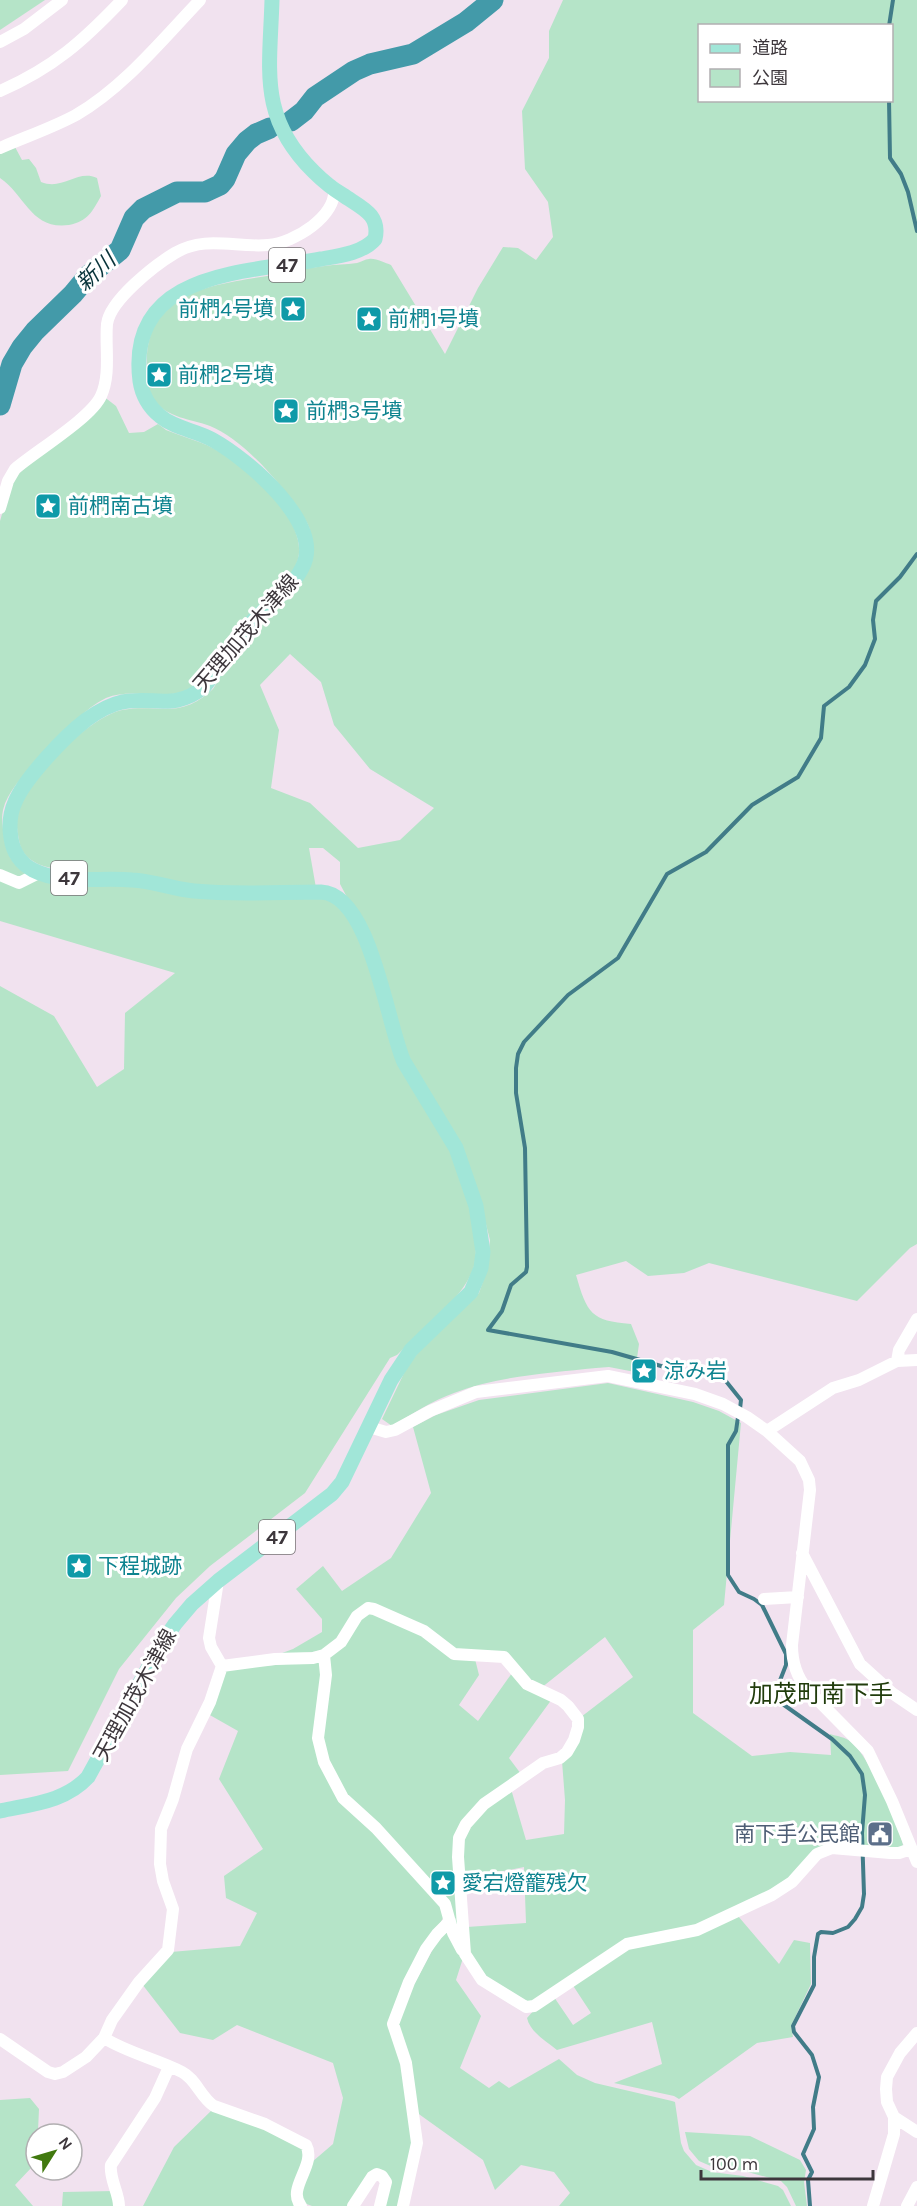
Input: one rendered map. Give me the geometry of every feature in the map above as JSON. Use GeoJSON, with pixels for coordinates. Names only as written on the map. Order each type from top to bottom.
{"type":"FeatureCollection","features":[{"type":"Feature","properties":{"kind":"main road","name":"天理加茂木津線"},"geometry":{"type":"LineString","coordinates":[[0,1811],[51,1800],[68,1794],[83,1783],[97,1763],[162,1643],[184,1613],[219,1581],[332,1494],[342,1482],[391,1380],[411,1350],[471,1292],[481,1268],[483,1252],[476,1206],[456,1148],[401,1056],[382,986],[362,933],[351,911],[338,896],[329,892],[193,891],[145,881],[77,879],[39,873],[17,856],[12,847],[11,811],[15,800],[69,735],[85,721],[111,705],[143,701],[167,703],[196,694],[214,674],[247,626],[302,570],[305,562],[304,533],[293,513],[262,476],[232,451],[210,438],[170,423],[153,410],[144,396],[140,382],[141,340],[152,315],[166,301],[185,288],[244,272],[361,249],[371,243],[377,233],[374,219],[359,204],[343,195],[314,172],[284,133],[275,113],[269,83],[272,0]]}},
{"type":"Feature","properties":{"kind":"street"},"geometry":{"type":"LineString","coordinates":[[0,42],[24,29],[62,0]]}},
{"type":"Feature","properties":{"kind":"street"},"geometry":{"type":"LineString","coordinates":[[0,91],[35,75],[65,55],[122,0]]}},
{"type":"Feature","properties":{"kind":"street"},"geometry":{"type":"LineString","coordinates":[[0,148],[60,123],[92,104],[129,73],[200,0]]}},
{"type":"Feature","properties":{"kind":"street"},"geometry":{"type":"LineString","coordinates":[[0,508],[8,481],[15,469],[90,410],[101,395],[106,376],[109,315],[116,303],[129,290],[162,261],[190,246],[219,243],[269,245],[286,240],[309,228],[328,210],[333,204],[334,187]]}},
{"type":"Feature","properties":{"kind":"street"},"geometry":{"type":"LineString","coordinates":[[0,875],[19,882],[39,873]]}},
{"type":"Feature","properties":{"kind":"street"},"geometry":{"type":"LineString","coordinates":[[897,1361],[899,1350],[917,1319]]}},
{"type":"Feature","properties":{"kind":"street"},"geometry":{"type":"LineString","coordinates":[[767,1431],[833,1388],[859,1380],[897,1361],[917,1360]]}},
{"type":"Feature","properties":{"kind":"street"},"geometry":{"type":"LineString","coordinates":[[369,1427],[386,1432],[395,1430],[430,1411],[476,1392],[608,1376],[695,1394],[723,1404],[767,1431],[800,1461],[809,1480],[810,1490],[792,1645],[795,1668],[800,1680],[868,1751],[917,1862]]}},
{"type":"Feature","properties":{"kind":"street"},"geometry":{"type":"LineString","coordinates":[[802,1552],[860,1664],[892,1693],[917,1710]]}},
{"type":"Feature","properties":{"kind":"street"},"geometry":{"type":"LineString","coordinates":[[0,2039],[44,2070],[55,2074],[63,2072],[79,2063],[104,2038],[112,2020],[135,1988],[168,1950],[173,1909],[161,1872],[159,1846],[161,1829],[173,1799],[187,1749],[210,1702],[222,1666],[211,1647],[209,1638],[219,1581]]}},
{"type":"Feature","properties":{"kind":"street"},"geometry":{"type":"LineString","coordinates":[[764,1599],[798,1597]]}},
{"type":"Feature","properties":{"kind":"street"},"geometry":{"type":"LineString","coordinates":[[222,1666],[275,1659],[313,1658],[324,1654],[340,1642],[362,1611],[374,1609],[424,1630],[454,1654],[504,1657],[527,1684],[561,1700],[578,1719],[574,1740],[567,1752],[560,1758],[543,1763],[484,1804],[466,1824],[459,1838],[458,1857],[465,1954]]}},
{"type":"Feature","properties":{"kind":"street"},"geometry":{"type":"LineString","coordinates":[[324,1654],[326,1675],[318,1738],[331,1778],[343,1797],[376,1828],[445,1904],[458,1946],[482,1980],[526,2007],[534,2006],[627,1944],[697,1930],[737,1913],[784,1888],[824,1850],[832,1848],[899,1853],[911,1849]]}},
{"type":"Feature","properties":{"kind":"street"},"geometry":{"type":"LineString","coordinates":[[403,2206],[417,2144],[406,2063],[393,2024],[408,1982],[426,1949],[450,1921]]}},
{"type":"Feature","properties":{"kind":"street"},"geometry":{"type":"LineString","coordinates":[[873,2206],[894,2134],[894,2117],[887,2102],[887,2077],[900,2053],[917,2033]]}},
{"type":"Feature","properties":{"kind":"street"},"geometry":{"type":"LineString","coordinates":[[104,2038],[120,2048],[188,2076],[208,2102],[214,2106],[265,2124],[306,2145],[309,2156],[297,2193],[297,2201],[301,2206]]}},
{"type":"Feature","properties":{"kind":"street"},"geometry":{"type":"LineString","coordinates":[[119,2206],[118,2194],[110,2170],[111,2165],[155,2098],[169,2067]]}},
{"type":"Feature","properties":{"kind":"street"},"geometry":{"type":"LineString","coordinates":[[894,2117],[917,2132]]}},
{"type":"Feature","properties":{"kind":"street"},"geometry":{"type":"LineString","coordinates":[[353,2206],[372,2177],[377,2175],[382,2176],[386,2182],[380,2206]]}},
{"type":"Feature","properties":{"kind":"street"},"geometry":{"type":"LineString","coordinates":[[908,2206],[917,2187]]}},
{"type":"Feature","properties":{"kind":"green space"},"geometry":{"type":"Polygon","coordinates":[[[0,0],[45,0],[0,30],[0,0]]]}},
{"type":"Feature","properties":{"kind":"green space"},"geometry":{"type":"Polygon","coordinates":[[[563,0],[917,0],[917,1244],[910,1248],[857,1301],[709,1263],[684,1273],[648,1276],[626,1261],[576,1275],[584,1298],[593,1313],[607,1320],[631,1324],[639,1344],[635,1372],[609,1367],[542,1374],[488,1383],[446,1396],[392,1426],[382,1419],[406,1369],[417,1354],[479,1293],[487,1270],[490,1240],[479,1197],[410,1066],[349,901],[340,884],[340,862],[323,848],[309,848],[316,888],[192,887],[68,871],[37,863],[25,855],[19,840],[17,817],[25,796],[48,765],[62,750],[94,724],[122,710],[179,708],[201,699],[213,689],[250,632],[299,584],[312,561],[313,547],[308,524],[288,495],[264,467],[237,442],[223,433],[210,426],[166,411],[151,396],[147,365],[150,337],[159,319],[171,305],[206,288],[310,268],[353,264],[375,259],[391,265],[445,354],[478,288],[503,247],[518,248],[536,260],[553,237],[548,202],[525,169],[522,111],[549,58],[549,31],[563,0]],[[290,654],[260,685],[279,730],[271,788],[310,803],[358,848],[400,840],[434,808],[370,769],[334,725],[321,682],[290,654]]]}},
{"type":"Feature","properties":{"kind":"green space"},"geometry":{"type":"Polygon","coordinates":[[[15,147],[22,160],[29,159],[36,168],[41,182],[56,184],[83,176],[97,178],[101,196],[89,215],[69,225],[56,225],[37,217],[0,178],[0,153],[15,147]]]}},
{"type":"Feature","properties":{"kind":"green space"},"geometry":{"type":"Polygon","coordinates":[[[103,396],[116,406],[129,433],[144,432],[158,424],[166,430],[214,448],[233,460],[262,485],[288,516],[296,533],[299,549],[296,565],[286,580],[235,631],[213,665],[194,686],[173,694],[128,694],[106,698],[77,719],[24,775],[6,801],[2,820],[8,854],[17,867],[26,874],[113,885],[332,897],[360,939],[383,1003],[444,1134],[470,1208],[476,1240],[474,1266],[462,1289],[429,1325],[397,1355],[390,1358],[305,1493],[210,1566],[176,1598],[119,1669],[68,1771],[0,1775],[0,986],[54,1016],[97,1087],[124,1069],[125,1013],[175,973],[0,921],[0,521],[12,480],[103,396]]]}},
{"type":"Feature","properties":{"kind":"green space"},"geometry":{"type":"Polygon","coordinates":[[[608,1383],[693,1402],[719,1411],[741,1423],[724,1605],[693,1630],[693,1713],[752,1756],[790,1752],[831,1755],[830,1734],[849,1740],[858,1749],[874,1774],[903,1845],[900,1849],[832,1845],[782,1885],[696,1927],[634,1938],[527,2004],[491,1982],[468,1953],[467,1927],[526,1923],[524,1867],[463,1879],[463,1839],[476,1816],[511,1789],[526,1840],[564,1834],[565,1800],[562,1761],[581,1717],[633,1677],[605,1637],[541,1688],[529,1681],[511,1657],[456,1651],[375,1606],[322,1651],[274,1656],[293,1649],[322,1632],[322,1619],[296,1589],[323,1566],[342,1591],[391,1558],[431,1493],[413,1427],[436,1415],[479,1400],[608,1383]]]}},
{"type":"Feature","properties":{"kind":"green space"},"geometry":{"type":"Polygon","coordinates":[[[368,1612],[475,1659],[479,1675],[459,1705],[478,1721],[512,1673],[552,1699],[509,1758],[521,1774],[463,1822],[460,1941],[450,1909],[346,1795],[322,1746],[327,1654],[359,1618],[368,1612]]]}},
{"type":"Feature","properties":{"kind":"green space"},"geometry":{"type":"Polygon","coordinates":[[[320,1661],[321,1763],[374,1830],[442,1905],[444,1916],[389,2023],[399,2054],[413,2143],[399,2206],[385,2206],[384,2172],[347,2206],[312,2206],[304,2203],[301,2194],[312,2162],[333,2144],[343,2098],[333,2063],[237,2025],[213,2040],[180,2033],[142,1984],[171,1952],[240,1946],[257,1913],[226,1898],[224,1876],[263,1849],[219,1779],[238,1731],[208,1714],[225,1671],[320,1661]]]}},
{"type":"Feature","properties":{"kind":"green space"},"geometry":{"type":"Polygon","coordinates":[[[738,1916],[779,1964],[794,1940],[810,1943],[811,1984],[791,2026],[793,2037],[757,2043],[679,2099],[614,2083],[662,2064],[652,2022],[557,2050],[531,2028],[527,2018],[535,2009],[554,1997],[573,2025],[591,2013],[572,1984],[620,1951],[738,1916]]]}},
{"type":"Feature","properties":{"kind":"green space"},"geometry":{"type":"Polygon","coordinates":[[[449,1931],[463,1958],[456,1980],[481,2016],[460,2068],[489,2088],[499,2081],[509,2088],[559,2059],[577,2075],[595,2083],[675,2102],[681,2143],[684,2151],[696,2165],[712,2172],[743,2176],[778,2186],[783,2190],[791,2206],[559,2206],[570,2193],[554,2172],[521,2165],[495,2190],[483,2160],[416,2112],[397,2028],[404,2003],[440,1936],[449,1931]]]}},
{"type":"Feature","properties":{"kind":"green space"},"geometry":{"type":"Polygon","coordinates":[[[30,2098],[39,2109],[38,2122],[24,2122],[24,2175],[15,2185],[33,2206],[0,2206],[0,2100],[30,2098]]]}},
{"type":"Feature","properties":{"kind":"green space"},"geometry":{"type":"Polygon","coordinates":[[[213,2109],[239,2118],[304,2148],[296,2206],[143,2206],[174,2147],[213,2109]]]}},
{"type":"Feature","properties":{"kind":"green space"},"geometry":{"type":"Polygon","coordinates":[[[685,2132],[750,2136],[800,2160],[806,2170],[804,2182],[807,2206],[796,2206],[787,2187],[781,2181],[744,2171],[713,2167],[699,2161],[689,2149],[685,2132]]]}},
{"type":"Feature","properties":{"kind":"green space"},"geometry":{"type":"Polygon","coordinates":[[[114,2191],[117,2206],[62,2206],[63,2192],[114,2191]]]}},
{"type":"Feature","properties":{"kind":"waterway","name":"新川"},"geometry":{"type":"LineString","coordinates":[[291,121],[304,111],[315,97],[354,71],[370,64],[413,54],[466,22],[493,0]]}},
{"type":"Feature","properties":{"kind":"waterway"},"geometry":{"type":"LineString","coordinates":[[889,24],[893,0]]}},
{"type":"Feature","properties":{"kind":"waterway"},"geometry":{"type":"LineString","coordinates":[[889,102],[890,158],[901,174],[908,192],[917,231]]}},
{"type":"Feature","properties":{"kind":"waterway","name":"新川"},"geometry":{"type":"LineString","coordinates":[[0,405],[12,364],[22,347],[88,276],[120,250],[134,218],[143,209],[177,192],[205,192],[220,185],[236,154],[247,141],[270,128]]}},
{"type":"Feature","properties":{"kind":"waterway"},"geometry":{"type":"LineString","coordinates":[[740,1409],[741,1400],[721,1375],[682,1372],[612,1352],[488,1330],[502,1311],[511,1285],[526,1272],[527,1267],[525,1148],[516,1093],[518,1054],[524,1042],[568,995],[618,958],[667,874],[706,852],[752,805],[798,777],[821,738],[824,706],[849,687],[865,665],[875,639],[873,620],[876,601],[900,577],[917,554]]}},
{"type":"Feature","properties":{"kind":"waterway"},"geometry":{"type":"LineString","coordinates":[[738,1417],[736,1431],[728,1445],[728,1575],[739,1592],[762,1605],[786,1654],[786,1665],[779,1683],[777,1700],[832,1739],[850,1756],[862,1774],[865,1795],[862,1833],[864,1894],[862,1907],[848,1927],[833,1933],[818,1934],[814,1957],[814,1985],[793,2026],[794,2032],[812,2055],[819,2077],[813,2107],[814,2129],[803,2154],[812,2172],[808,2180],[810,2206]]}},
{"type":"Feature","properties":{"kind":"place","name":"前椚4号墳"},"geometry":{"type":"Point","coordinates":[293,309]}},
{"type":"Feature","properties":{"kind":"place","name":"前椚1号墳"},"geometry":{"type":"Point","coordinates":[369,319]}},
{"type":"Feature","properties":{"kind":"place","name":"前椚2号墳"},"geometry":{"type":"Point","coordinates":[159,375]}},
{"type":"Feature","properties":{"kind":"place","name":"前椚3号墳"},"geometry":{"type":"Point","coordinates":[286,411]}},
{"type":"Feature","properties":{"kind":"place","name":"前椚南古墳"},"geometry":{"type":"Point","coordinates":[48,506]}},
{"type":"Feature","properties":{"kind":"place","name":"涼み岩"},"geometry":{"type":"Point","coordinates":[644,1371]}},
{"type":"Feature","properties":{"kind":"place","name":"下程城跡"},"geometry":{"type":"Point","coordinates":[79,1566]}},
{"type":"Feature","properties":{"kind":"place","name":"南下手公民館"},"geometry":{"type":"Point","coordinates":[880,1834]}},
{"type":"Feature","properties":{"kind":"place","name":"愛宕燈籠残欠"},"geometry":{"type":"Point","coordinates":[443,1883]}},
{"type":"Feature","properties":{"kind":"district","name":"加茂町南下手"},"geometry":{"type":"Point","coordinates":[821,1694]}}]}
